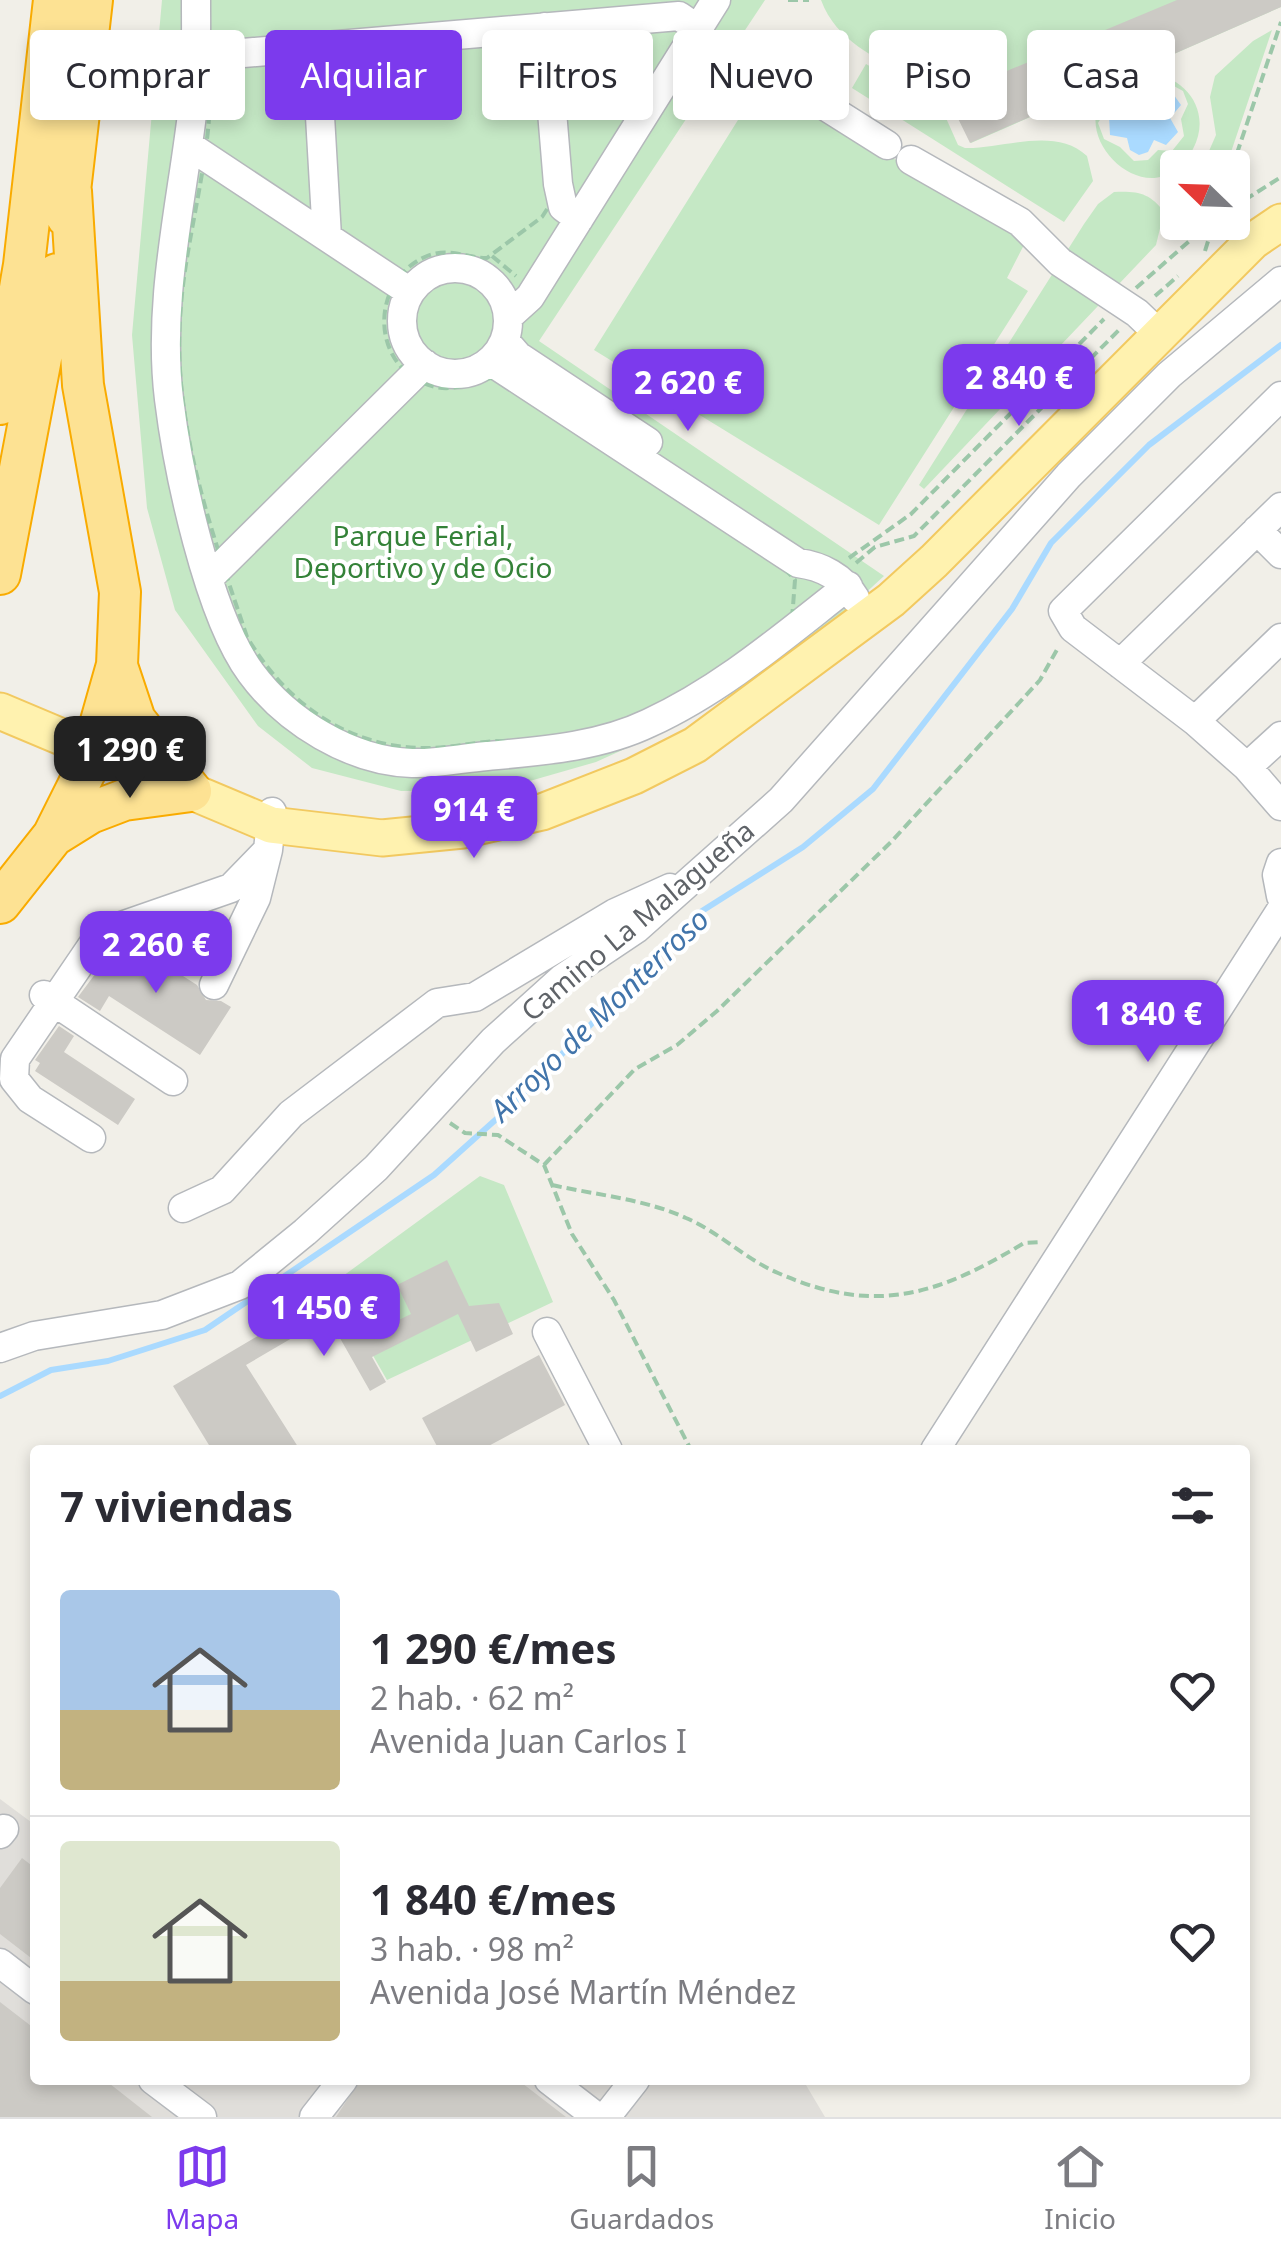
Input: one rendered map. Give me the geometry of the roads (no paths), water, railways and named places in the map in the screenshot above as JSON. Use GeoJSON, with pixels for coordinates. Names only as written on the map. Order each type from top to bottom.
{"type":"FeatureCollection","features":[{"type":"Feature","properties":{"kind":"highway"},"geometry":{"type":"LineString","coordinates":[[0,404],[40,144],[54,0]]}},
{"type":"Feature","properties":{"kind":"highway"},"geometry":{"type":"LineString","coordinates":[[0,574],[71,191],[92,0]]}},
{"type":"Feature","properties":{"kind":"highway"},"geometry":{"type":"LineString","coordinates":[[0,273],[13,217],[40,144]]}},
{"type":"Feature","properties":{"kind":"highway"},"geometry":{"type":"LineString","coordinates":[[0,903],[52,836],[94,751],[117,664],[120,592],[82,385],[71,191]]}},
{"type":"Feature","properties":{"kind":"highway"},"geometry":{"type":"LineString","coordinates":[[117,664],[136,720],[191,791]]}},
{"type":"Feature","properties":{"kind":"highway"},"geometry":{"type":"LineString","coordinates":[[52,836],[90,813],[124,800],[191,791]]}},
{"type":"Feature","properties":{"kind":"main road"},"geometry":{"type":"LineString","coordinates":[[1185,290],[1281,222]]}},
{"type":"Feature","properties":{"kind":"main road"},"geometry":{"type":"LineString","coordinates":[[0,711],[191,791],[270,829],[331,821],[393,823],[514,804],[610,770],[738,713],[868,618],[934,562],[1139,316],[1185,290],[1281,247]]}},
{"type":"Feature","properties":{"kind":"street"},"geometry":{"type":"LineString","coordinates":[[196,0],[196,30]]}},
{"type":"Feature","properties":{"kind":"street"},"geometry":{"type":"LineString","coordinates":[[419,370],[458,374],[501,339],[716,0]]}},
{"type":"Feature","properties":{"kind":"street"},"geometry":{"type":"LineString","coordinates":[[462,36],[679,16],[698,28]]}},
{"type":"Feature","properties":{"kind":"street"},"geometry":{"type":"LineString","coordinates":[[546,27],[558,184],[562,206],[579,219]]}},
{"type":"Feature","properties":{"kind":"street"},"geometry":{"type":"LineString","coordinates":[[195,120],[195,149],[170,281],[166,336],[168,398],[182,478],[216,570],[236,647],[272,698],[332,741],[371,756],[412,763],[541,753],[646,725],[736,673],[834,576]]}},
{"type":"Feature","properties":{"kind":"street"},"geometry":{"type":"LineString","coordinates":[[320,120],[327,237]]}},
{"type":"Feature","properties":{"kind":"street"},"geometry":{"type":"LineString","coordinates":[[847,120],[887,145]]}},
{"type":"Feature","properties":{"kind":"street"},"geometry":{"type":"LineString","coordinates":[[195,149],[402,287]]}},
{"type":"Feature","properties":{"kind":"street"},"geometry":{"type":"LineString","coordinates":[[911,160],[1020,222],[1060,262],[1139,316]]}},
{"type":"Feature","properties":{"kind":"street"},"geometry":{"type":"LineString","coordinates":[[402,287],[438,270],[474,270],[494,283],[501,339],[798,563],[834,576],[868,618]]}},
{"type":"Feature","properties":{"kind":"street","name":"Camino La Malagueña"},"geometry":{"type":"LineString","coordinates":[[0,1348],[34,1336],[162,1316],[240,1284],[376,1168],[493,1041],[562,978],[636,928],[781,800],[1070,475],[1169,375],[1281,280]]}},
{"type":"Feature","properties":{"kind":"street"},"geometry":{"type":"LineString","coordinates":[[402,287],[405,337],[419,370]]}},
{"type":"Feature","properties":{"kind":"street"},"geometry":{"type":"LineString","coordinates":[[216,570],[419,370]]}},
{"type":"Feature","properties":{"kind":"street"},"geometry":{"type":"LineString","coordinates":[[1281,396],[1068,619],[1247,767],[1281,806]]}},
{"type":"Feature","properties":{"kind":"street"},"geometry":{"type":"LineString","coordinates":[[1120,664],[1281,508]]}},
{"type":"Feature","properties":{"kind":"street"},"geometry":{"type":"LineString","coordinates":[[1258,530],[1281,554]]}},
{"type":"Feature","properties":{"kind":"street"},"geometry":{"type":"LineString","coordinates":[[1194,721],[1281,638]]}},
{"type":"Feature","properties":{"kind":"street"},"geometry":{"type":"LineString","coordinates":[[1247,767],[1281,736]]}},
{"type":"Feature","properties":{"kind":"street"},"geometry":{"type":"LineString","coordinates":[[0,1061],[48,998],[92,928],[240,876],[270,829]]}},
{"type":"Feature","properties":{"kind":"street"},"geometry":{"type":"LineString","coordinates":[[214,985],[256,898],[270,829]]}},
{"type":"Feature","properties":{"kind":"street"},"geometry":{"type":"LineString","coordinates":[[1281,863],[1276,875],[1281,896]]}},
{"type":"Feature","properties":{"kind":"street"},"geometry":{"type":"LineString","coordinates":[[183,1208],[222,1190],[291,1114],[437,1003],[475,997],[667,886],[678,892]]}},
{"type":"Feature","properties":{"kind":"street"},"geometry":{"type":"LineString","coordinates":[[938,1445],[1281,910]]}},
{"type":"Feature","properties":{"kind":"street"},"geometry":{"type":"LineString","coordinates":[[48,998],[173,1082]]}},
{"type":"Feature","properties":{"kind":"street"},"geometry":{"type":"LineString","coordinates":[[48,998],[12,1070],[30,1099],[91,1138]]}},
{"type":"Feature","properties":{"kind":"street"},"geometry":{"type":"LineString","coordinates":[[0,1088],[15,1098],[30,1099]]}},
{"type":"Feature","properties":{"kind":"street"},"geometry":{"type":"LineString","coordinates":[[547,1332],[605,1445]]}},
{"type":"Feature","properties":{"kind":"street"},"geometry":{"type":"LineString","coordinates":[[0,1963],[30,1986]]}},
{"type":"Feature","properties":{"kind":"street"},"geometry":{"type":"LineString","coordinates":[[160,2085],[202,2117]]}},
{"type":"Feature","properties":{"kind":"street"},"geometry":{"type":"LineString","coordinates":[[293,2117],[316,2085]]}},
{"type":"Feature","properties":{"kind":"street"},"geometry":{"type":"LineString","coordinates":[[314,2117],[339,2085]]}},
{"type":"Feature","properties":{"kind":"street"},"geometry":{"type":"LineString","coordinates":[[555,2085],[596,2117]]}},
{"type":"Feature","properties":{"kind":"street"},"geometry":{"type":"LineString","coordinates":[[606,2117],[631,2085]]}},
{"type":"Feature","properties":{"kind":"water"},"geometry":{"type":"Polygon","coordinates":[[[1109,120],[1171,120],[1178,132],[1166,145],[1154,140],[1148,152],[1139,155],[1130,150],[1127,138],[1110,135],[1109,120]]]}},
{"type":"Feature","properties":{"kind":"waterway","name":"Arroyo de Monterroso"},"geometry":{"type":"LineString","coordinates":[[0,1396],[51,1370],[108,1361],[205,1330],[434,1175],[513,1104],[702,911],[803,847],[873,789],[1012,609],[1051,543],[1149,445],[1281,345]]}},
{"type":"Feature","properties":{"kind":"park label","name":"Parque Ferial, Deportivo y de Ocio"},"geometry":{"type":"Point","coordinates":[423,551]}}]}
